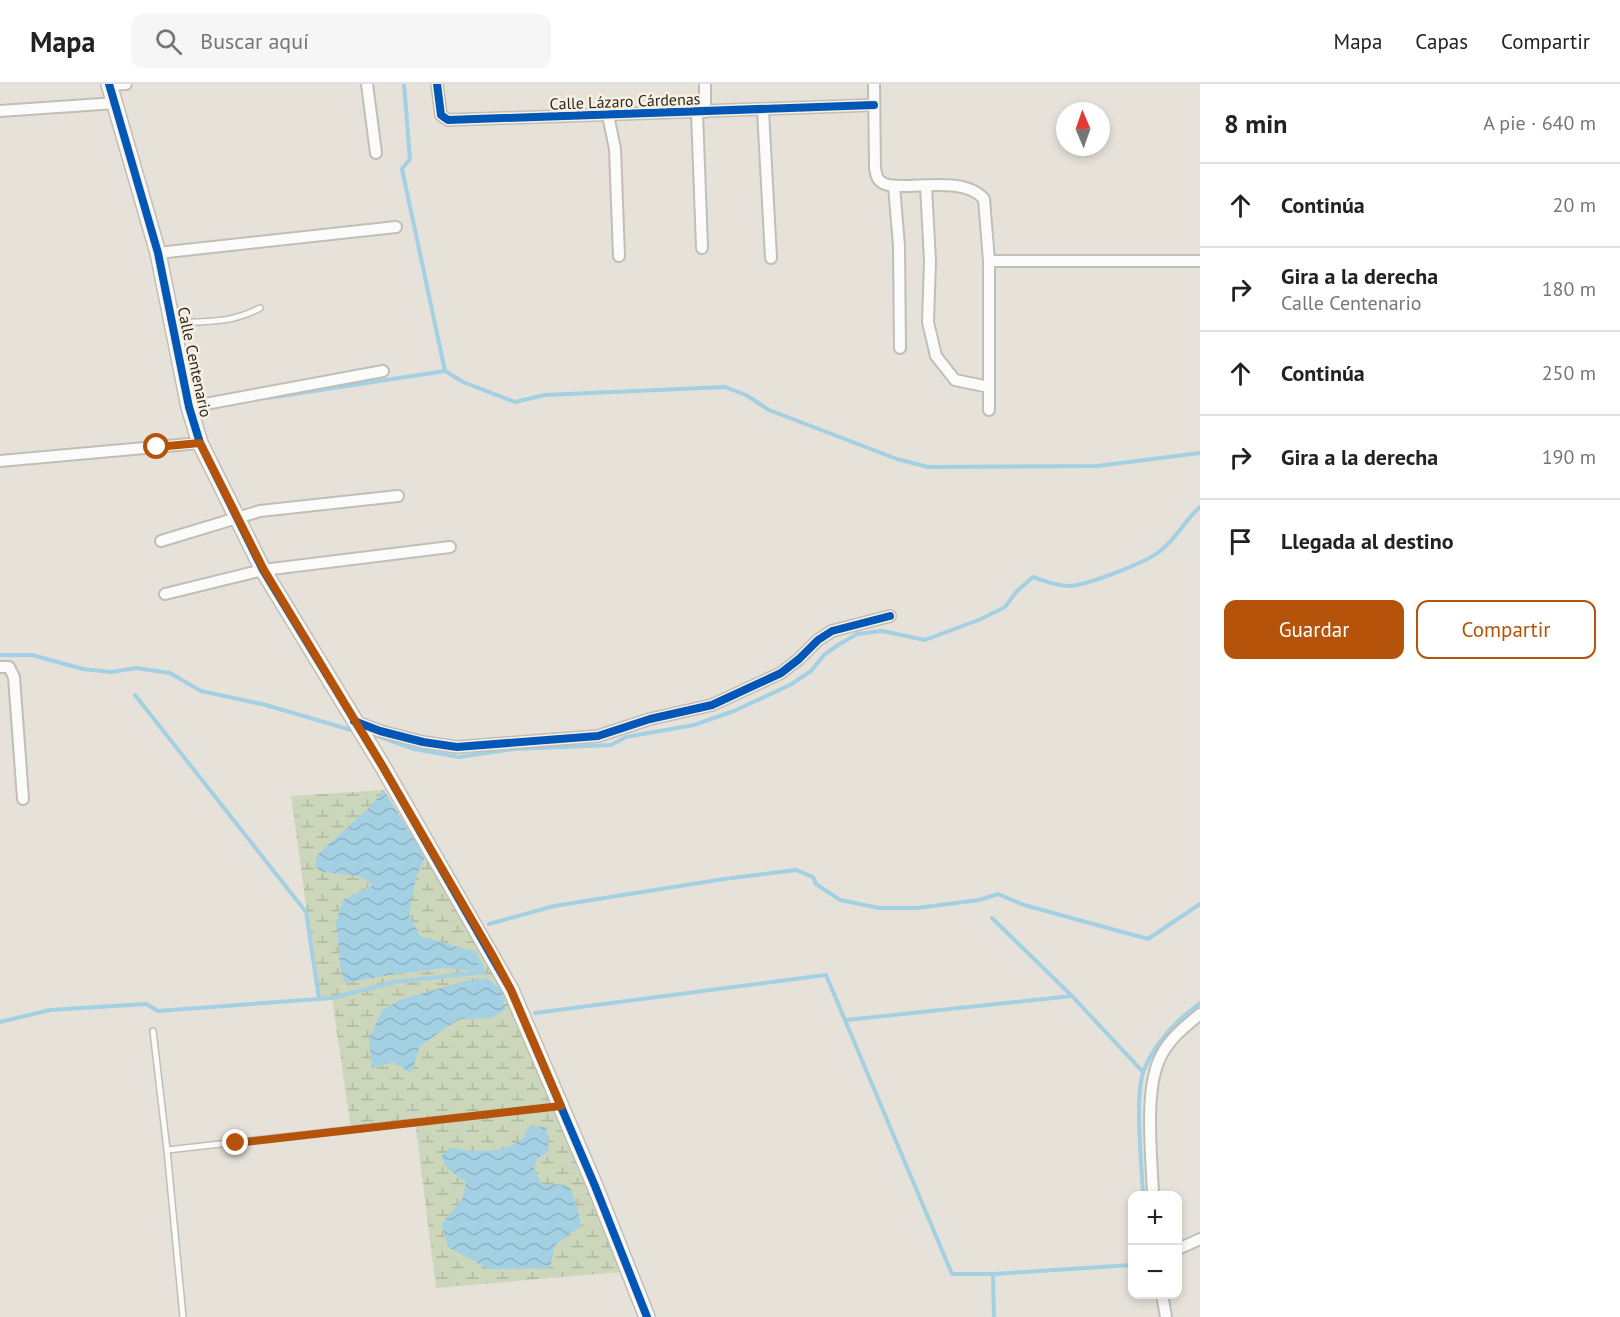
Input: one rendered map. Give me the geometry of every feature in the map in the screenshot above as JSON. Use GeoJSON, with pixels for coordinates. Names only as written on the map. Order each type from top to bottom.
{"type":"FeatureCollection","features":[{"type":"Feature","properties":{"kind":"street"},"geometry":{"type":"LineString","coordinates":[[110,85],[126,84]]}},
{"type":"Feature","properties":{"kind":"street"},"geometry":{"type":"LineString","coordinates":[[367,84],[376,153]]}},
{"type":"Feature","properties":{"kind":"street","name":"Calle Lázaro Cárdenas"},"geometry":{"type":"LineString","coordinates":[[437,84],[441,115],[448,120],[874,105]]}},
{"type":"Feature","properties":{"kind":"street"},"geometry":{"type":"LineString","coordinates":[[702,248],[701,112],[705,84]]}},
{"type":"Feature","properties":{"kind":"street"},"geometry":{"type":"LineString","coordinates":[[874,84],[876,175],[881,183],[894,186],[967,187],[979,193],[984,199],[989,261],[989,410]]}},
{"type":"Feature","properties":{"kind":"street","name":"Calle Centenario"},"geometry":{"type":"LineString","coordinates":[[110,85],[158,254],[189,407],[200,443],[264,570],[511,990],[648,1317]]}},
{"type":"Feature","properties":{"kind":"street"},"geometry":{"type":"LineString","coordinates":[[0,111],[116,103]]}},
{"type":"Feature","properties":{"kind":"street"},"geometry":{"type":"LineString","coordinates":[[763,110],[771,258]]}},
{"type":"Feature","properties":{"kind":"street"},"geometry":{"type":"LineString","coordinates":[[608,115],[615,149],[619,256]]}},
{"type":"Feature","properties":{"kind":"street"},"geometry":{"type":"LineString","coordinates":[[894,186],[899,246],[900,348]]}},
{"type":"Feature","properties":{"kind":"street"},"geometry":{"type":"LineString","coordinates":[[926,186],[930,261],[928,322],[936,356],[955,380],[989,387]]}},
{"type":"Feature","properties":{"kind":"street"},"geometry":{"type":"LineString","coordinates":[[158,254],[396,227]]}},
{"type":"Feature","properties":{"kind":"street"},"geometry":{"type":"LineString","coordinates":[[989,261],[1200,261]]}},
{"type":"Feature","properties":{"kind":"street"},"geometry":{"type":"LineString","coordinates":[[189,407],[383,371]]}},
{"type":"Feature","properties":{"kind":"street"},"geometry":{"type":"LineString","coordinates":[[0,461],[200,443]]}},
{"type":"Feature","properties":{"kind":"street"},"geometry":{"type":"LineString","coordinates":[[160,541],[260,511],[398,496]]}},
{"type":"Feature","properties":{"kind":"street"},"geometry":{"type":"LineString","coordinates":[[165,594],[264,570],[450,547]]}},
{"type":"Feature","properties":{"kind":"street"},"geometry":{"type":"LineString","coordinates":[[354,721],[380,731],[423,742],[457,747],[598,736],[650,719],[712,705],[781,673],[793,665],[818,640],[832,631],[890,616]]}},
{"type":"Feature","properties":{"kind":"street"},"geometry":{"type":"LineString","coordinates":[[0,667],[9,667],[14,677],[23,799]]}},
{"type":"Feature","properties":{"kind":"street"},"geometry":{"type":"LineString","coordinates":[[1154,1191],[1151,1106],[1155,1070],[1169,1042],[1200,1014]]}},
{"type":"Feature","properties":{"kind":"street"},"geometry":{"type":"LineString","coordinates":[[1182,1247],[1200,1239]]}},
{"type":"Feature","properties":{"kind":"street"},"geometry":{"type":"LineString","coordinates":[[1163,1299],[1166,1317]]}},
{"type":"Feature","properties":{"kind":"lane"},"geometry":{"type":"LineString","coordinates":[[172,323],[228,320],[242,317],[260,308]]}},
{"type":"Feature","properties":{"kind":"lane"},"geometry":{"type":"LineString","coordinates":[[153,1030],[183,1317]]}},
{"type":"Feature","properties":{"kind":"lane"},"geometry":{"type":"LineString","coordinates":[[167,1150],[561,1106]]}},
{"type":"Feature","properties":{"kind":"green space"},"geometry":{"type":"Polygon","coordinates":[[[384,790],[493,968],[622,1272],[436,1288],[415,1120],[351,1129],[332,998],[319,999],[291,796],[384,790]]]}},
{"type":"Feature","properties":{"kind":"water"},"geometry":{"type":"Polygon","coordinates":[[[384,790],[425,857],[416,877],[409,914],[420,936],[476,952],[484,972],[444,968],[345,983],[340,964],[336,923],[343,900],[373,885],[359,876],[323,872],[315,867],[318,854],[369,808],[384,790]]]}},
{"type":"Feature","properties":{"kind":"water"},"geometry":{"type":"Polygon","coordinates":[[[487,978],[503,991],[505,1010],[491,1018],[460,1019],[438,1033],[420,1046],[411,1073],[393,1062],[372,1068],[369,1039],[382,1010],[402,999],[466,981],[487,978]]]}},
{"type":"Feature","properties":{"kind":"water"},"geometry":{"type":"Polygon","coordinates":[[[530,1126],[546,1127],[549,1151],[537,1159],[534,1168],[542,1185],[558,1184],[570,1187],[581,1226],[555,1245],[550,1268],[489,1269],[448,1247],[442,1224],[462,1199],[466,1182],[448,1169],[441,1157],[449,1148],[485,1151],[511,1145],[521,1140],[530,1126]]]}},
{"type":"Feature","properties":{"kind":"waterway"},"geometry":{"type":"LineString","coordinates":[[404,84],[410,159],[402,169],[445,371]]}},
{"type":"Feature","properties":{"kind":"waterway"},"geometry":{"type":"LineString","coordinates":[[268,398],[445,371],[463,382],[515,402],[545,395],[725,387],[746,395],[769,410],[897,459],[928,467],[1097,466],[1200,453]]}},
{"type":"Feature","properties":{"kind":"waterway"},"geometry":{"type":"LineString","coordinates":[[375,735],[414,749],[459,757],[514,749],[611,745],[626,737],[694,725],[734,711],[790,685],[811,671],[824,655],[857,634],[882,631],[925,640],[981,619],[1005,607],[1017,591],[1033,577],[1069,586],[1102,578],[1130,567],[1153,556],[1166,546],[1200,507]]}},
{"type":"Feature","properties":{"kind":"waterway"},"geometry":{"type":"LineString","coordinates":[[0,655],[32,655],[83,669],[111,672],[136,668],[170,673],[201,691],[266,705],[351,730]]}},
{"type":"Feature","properties":{"kind":"waterway"},"geometry":{"type":"LineString","coordinates":[[135,695],[306,912],[319,999]]}},
{"type":"Feature","properties":{"kind":"waterway"},"geometry":{"type":"LineString","coordinates":[[489,924],[554,906],[796,870],[813,877],[816,884],[840,900],[879,908],[917,908],[979,900],[998,894],[1024,905],[1148,939],[1200,904]]}},
{"type":"Feature","properties":{"kind":"waterway"},"geometry":{"type":"LineString","coordinates":[[992,918],[1072,996],[1143,1072]]}},
{"type":"Feature","properties":{"kind":"waterway"},"geometry":{"type":"LineString","coordinates":[[0,1022],[50,1010],[146,1004],[158,1011],[332,998],[395,982],[484,972],[479,961]]}},
{"type":"Feature","properties":{"kind":"waterway"},"geometry":{"type":"LineString","coordinates":[[535,1013],[826,975],[952,1274],[993,1274]]}},
{"type":"Feature","properties":{"kind":"waterway"},"geometry":{"type":"LineString","coordinates":[[846,1020],[1072,996]]}},
{"type":"Feature","properties":{"kind":"waterway"},"geometry":{"type":"LineString","coordinates":[[1143,1191],[1139,1096],[1144,1070],[1154,1051],[1168,1033],[1200,1003]]}},
{"type":"Feature","properties":{"kind":"waterway"},"geometry":{"type":"LineString","coordinates":[[994,1317],[993,1274],[1128,1265]]}},
{"type":"Feature","properties":{"kind":"cycle path"},"geometry":{"type":"LineString","coordinates":[[109,84],[158,253],[189,407],[200,443],[263,570],[383,767],[511,990],[595,1186],[647,1317]]}},
{"type":"Feature","properties":{"kind":"cycle path"},"geometry":{"type":"LineString","coordinates":[[437,84],[441,115],[448,120],[874,105]]}},
{"type":"Feature","properties":{"kind":"cycle path"},"geometry":{"type":"LineString","coordinates":[[354,721],[380,731],[423,742],[457,747],[598,736],[650,719],[712,705],[781,673],[818,640],[832,631],[890,616]]}},
{"type":"Feature","properties":{"kind":"route"},"geometry":{"type":"LineString","coordinates":[[157,447],[200,443],[264,570],[443,868],[493,956],[511,990],[561,1106],[236,1143]]}}]}
